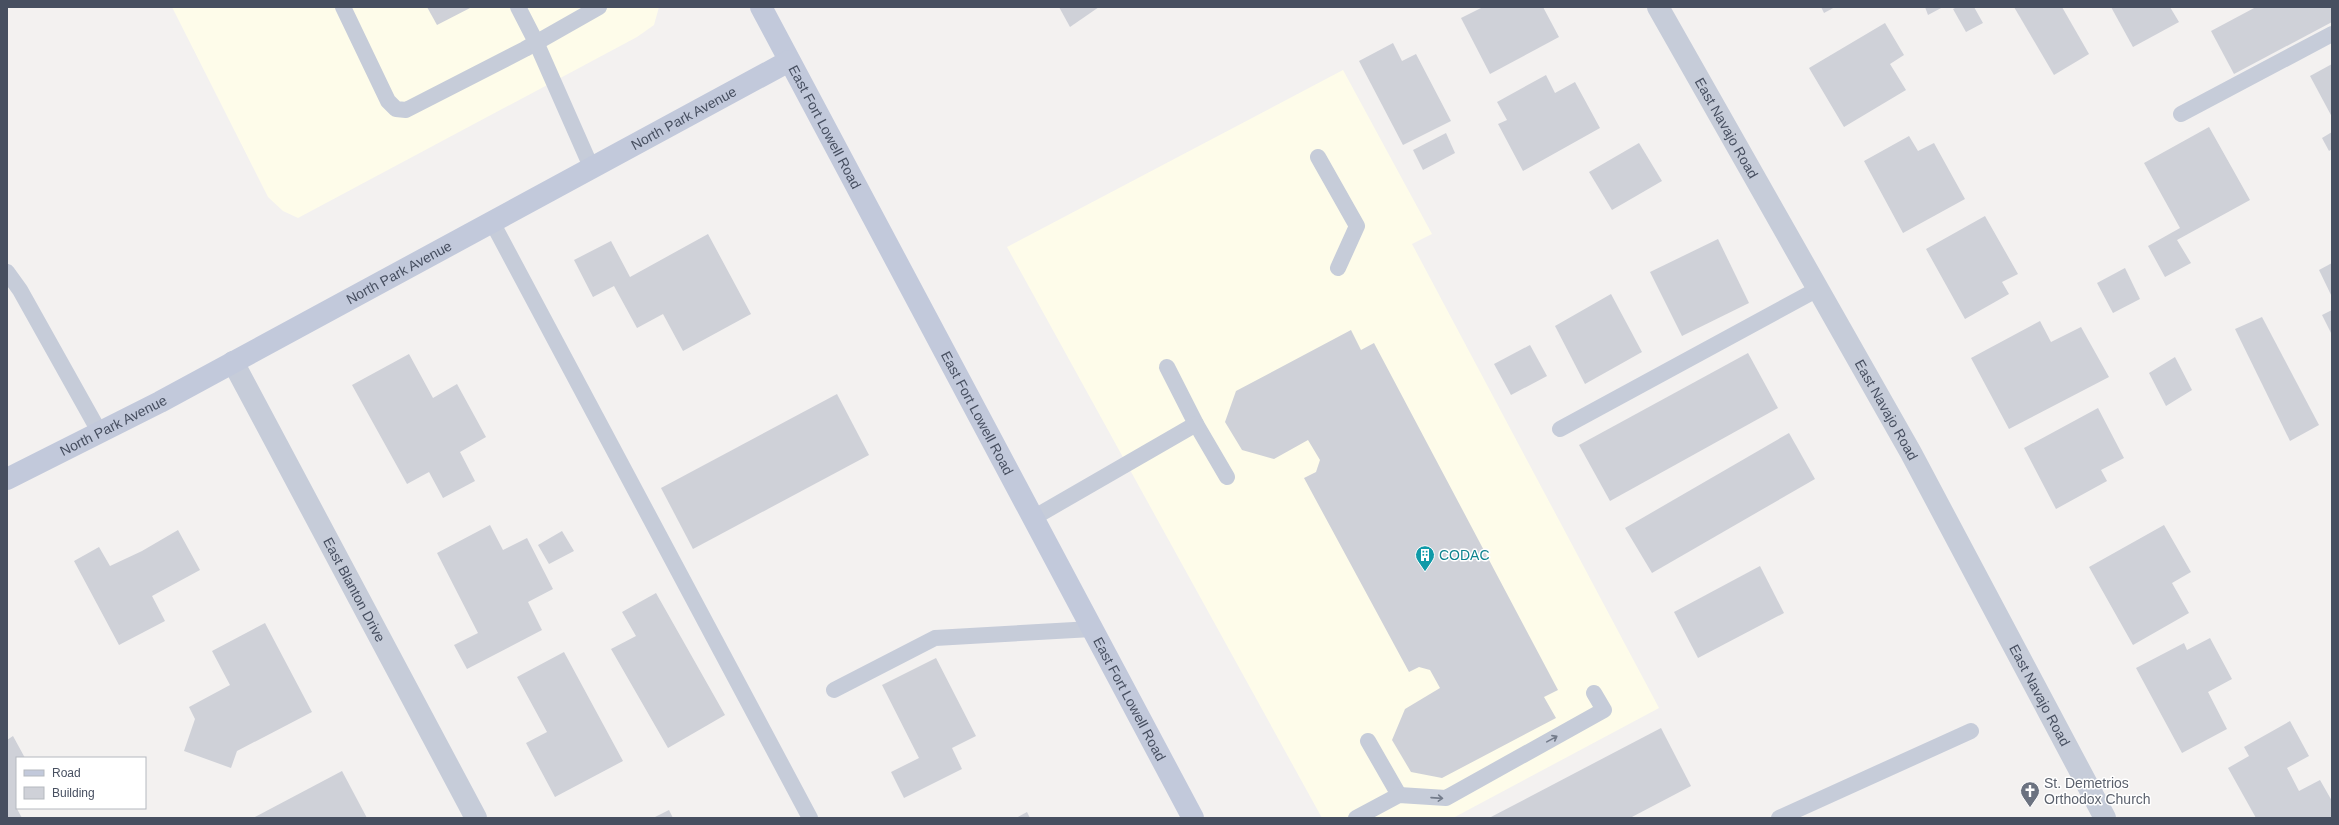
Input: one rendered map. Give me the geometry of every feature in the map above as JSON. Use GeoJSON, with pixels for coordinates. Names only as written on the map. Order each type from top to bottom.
{"type":"FeatureCollection","features":[{"type":"Feature","properties":{"kind":"main road","name":"East Fort Lowell Road"},"geometry":{"type":"LineString","coordinates":[[762,7],[788,61],[1193,818]]}},
{"type":"Feature","properties":{"kind":"main road","name":"North Park Avenue"},"geometry":{"type":"LineString","coordinates":[[7,479],[100,433],[233,362],[592,169],[788,61]]}},
{"type":"Feature","properties":{"kind":"street","name":"East Navajo Road"},"geometry":{"type":"LineString","coordinates":[[1658,7],[1915,460],[2106,818]]}},
{"type":"Feature","properties":{"kind":"street","name":"East Blanton Drive"},"geometry":{"type":"LineString","coordinates":[[233,362],[476,818]]}},
{"type":"Feature","properties":{"kind":"lane"},"geometry":{"type":"LineString","coordinates":[[343,7],[388,101],[396,109],[406,110],[536,42],[599,7]]}},
{"type":"Feature","properties":{"kind":"lane"},"geometry":{"type":"LineString","coordinates":[[518,7],[536,42],[592,169]]}},
{"type":"Feature","properties":{"kind":"lane"},"geometry":{"type":"LineString","coordinates":[[2181,114],[2332,34]]}},
{"type":"Feature","properties":{"kind":"lane"},"geometry":{"type":"LineString","coordinates":[[1318,156],[1357,226],[1338,268]]}},
{"type":"Feature","properties":{"kind":"lane"},"geometry":{"type":"LineString","coordinates":[[492,222],[810,818]]}},
{"type":"Feature","properties":{"kind":"lane"},"geometry":{"type":"LineString","coordinates":[[7,272],[20,290],[100,433]]}},
{"type":"Feature","properties":{"kind":"lane"},"geometry":{"type":"LineString","coordinates":[[1560,429],[1818,289]]}},
{"type":"Feature","properties":{"kind":"lane"},"geometry":{"type":"LineString","coordinates":[[1167,367],[1196,424],[1227,477]]}},
{"type":"Feature","properties":{"kind":"lane"},"geometry":{"type":"LineString","coordinates":[[1033,518],[1196,424]]}},
{"type":"Feature","properties":{"kind":"lane"},"geometry":{"type":"LineString","coordinates":[[834,690],[935,638],[1092,629]]}},
{"type":"Feature","properties":{"kind":"lane"},"geometry":{"type":"LineString","coordinates":[[1356,818],[1399,795],[1446,798],[1604,710],[1594,693]]}},
{"type":"Feature","properties":{"kind":"lane"},"geometry":{"type":"LineString","coordinates":[[1779,818],[1971,731]]}},
{"type":"Feature","properties":{"kind":"lane"},"geometry":{"type":"LineString","coordinates":[[1368,741],[1399,795]]}},
{"type":"Feature","properties":{"kind":"shaded area"},"geometry":{"type":"Polygon","coordinates":[[[172,7],[659,7],[654,25],[637,37],[298,218],[283,211],[268,197],[172,7]]]}},
{"type":"Feature","properties":{"kind":"shaded area"},"geometry":{"type":"Polygon","coordinates":[[[1343,70],[1432,234],[1412,244],[1659,708],[1453,818],[1322,818],[1007,247],[1343,70]]]}},
{"type":"Feature","properties":{"kind":"building"},"geometry":{"type":"Polygon","coordinates":[[[427,7],[472,7],[437,25],[427,7]]]}},
{"type":"Feature","properties":{"kind":"building"},"geometry":{"type":"Polygon","coordinates":[[[1059,7],[1099,7],[1070,27],[1059,7]]]}},
{"type":"Feature","properties":{"kind":"building"},"geometry":{"type":"Polygon","coordinates":[[[1483,7],[1543,7],[1559,37],[1490,74],[1461,18],[1483,7]]]}},
{"type":"Feature","properties":{"kind":"building"},"geometry":{"type":"Polygon","coordinates":[[[1821,7],[1835,7],[1824,13],[1821,7]]]}},
{"type":"Feature","properties":{"kind":"building"},"geometry":{"type":"Polygon","coordinates":[[[1925,7],[1943,7],[1928,15],[1925,7]]]}},
{"type":"Feature","properties":{"kind":"building"},"geometry":{"type":"Polygon","coordinates":[[[1957,7],[1974,7],[1983,23],[1966,32],[1953,9],[1957,7]]]}},
{"type":"Feature","properties":{"kind":"building"},"geometry":{"type":"Polygon","coordinates":[[[2014,7],[2062,7],[2089,54],[2054,75],[2014,7]]]}},
{"type":"Feature","properties":{"kind":"building"},"geometry":{"type":"Polygon","coordinates":[[[2111,7],[2170,7],[2179,22],[2133,47],[2111,7]]]}},
{"type":"Feature","properties":{"kind":"building"},"geometry":{"type":"Polygon","coordinates":[[[2256,7],[2332,7],[2332,22],[2234,74],[2211,31],[2256,7]]]}},
{"type":"Feature","properties":{"kind":"building"},"geometry":{"type":"Polygon","coordinates":[[[1885,23],[1904,55],[1890,64],[1906,90],[1844,127],[1809,68],[1885,23]]]}},
{"type":"Feature","properties":{"kind":"building"},"geometry":{"type":"Polygon","coordinates":[[[1393,43],[1402,61],[1416,54],[1451,121],[1403,145],[1359,61],[1393,43]]]}},
{"type":"Feature","properties":{"kind":"building"},"geometry":{"type":"Polygon","coordinates":[[[2332,64],[2332,117],[2310,76],[2332,64]]]}},
{"type":"Feature","properties":{"kind":"building"},"geometry":{"type":"Polygon","coordinates":[[[1546,75],[1555,93],[1575,82],[1600,128],[1523,171],[1498,124],[1507,120],[1497,102],[1546,75]]]}},
{"type":"Feature","properties":{"kind":"building"},"geometry":{"type":"Polygon","coordinates":[[[2209,127],[2250,200],[2177,240],[2191,263],[2165,277],[2148,246],[2180,228],[2144,163],[2209,127]]]}},
{"type":"Feature","properties":{"kind":"building"},"geometry":{"type":"Polygon","coordinates":[[[2332,132],[2332,149],[2329,151],[2322,138],[2332,132]]]}},
{"type":"Feature","properties":{"kind":"building"},"geometry":{"type":"Polygon","coordinates":[[[1446,133],[1455,153],[1423,170],[1413,150],[1446,133]]]}},
{"type":"Feature","properties":{"kind":"building"},"geometry":{"type":"Polygon","coordinates":[[[1909,136],[1918,151],[1934,143],[1965,199],[1903,233],[1864,161],[1909,136]]]}},
{"type":"Feature","properties":{"kind":"building"},"geometry":{"type":"Polygon","coordinates":[[[1639,143],[1662,181],[1612,210],[1589,172],[1639,143]]]}},
{"type":"Feature","properties":{"kind":"building"},"geometry":{"type":"Polygon","coordinates":[[[1985,216],[2018,274],[2002,282],[2009,294],[1965,319],[1926,249],[1985,216]]]}},
{"type":"Feature","properties":{"kind":"building"},"geometry":{"type":"Polygon","coordinates":[[[708,234],[751,314],[683,351],[663,314],[637,328],[614,286],[593,297],[574,260],[611,241],[630,277],[708,234]]]}},
{"type":"Feature","properties":{"kind":"building"},"geometry":{"type":"Polygon","coordinates":[[[1718,239],[1749,303],[1682,336],[1650,272],[1718,239]]]}},
{"type":"Feature","properties":{"kind":"building"},"geometry":{"type":"Polygon","coordinates":[[[2332,263],[2332,297],[2319,270],[2332,263]]]}},
{"type":"Feature","properties":{"kind":"building"},"geometry":{"type":"Polygon","coordinates":[[[2125,268],[2140,299],[2113,313],[2097,283],[2125,268]]]}},
{"type":"Feature","properties":{"kind":"building"},"geometry":{"type":"Polygon","coordinates":[[[1611,294],[1642,352],[1585,384],[1555,326],[1611,294]]]}},
{"type":"Feature","properties":{"kind":"building"},"geometry":{"type":"Polygon","coordinates":[[[2332,310],[2332,335],[2322,315],[2332,310]]]}},
{"type":"Feature","properties":{"kind":"building"},"geometry":{"type":"Polygon","coordinates":[[[2262,317],[2319,425],[2290,441],[2235,329],[2262,317]]]}},
{"type":"Feature","properties":{"kind":"building"},"geometry":{"type":"Polygon","coordinates":[[[2040,321],[2051,342],[2081,327],[2109,377],[2009,429],[1971,358],[2040,321]]]}},
{"type":"Feature","properties":{"kind":"building","name":"CODAC"},"geometry":{"type":"Polygon","coordinates":[[[1351,330],[1361,350],[1374,343],[1558,690],[1544,697],[1556,718],[1442,778],[1411,772],[1392,740],[1405,709],[1440,688],[1430,670],[1419,667],[1409,672],[1304,478],[1316,472],[1320,460],[1308,440],[1274,459],[1242,450],[1225,422],[1236,391],[1351,330]]]}},
{"type":"Feature","properties":{"kind":"building"},"geometry":{"type":"Polygon","coordinates":[[[1530,345],[1547,376],[1511,395],[1494,364],[1530,345]]]}},
{"type":"Feature","properties":{"kind":"building"},"geometry":{"type":"Polygon","coordinates":[[[1748,353],[1778,408],[1610,501],[1579,445],[1748,353]]]}},
{"type":"Feature","properties":{"kind":"building"},"geometry":{"type":"Polygon","coordinates":[[[409,354],[433,398],[457,384],[486,437],[460,452],[475,481],[443,498],[429,472],[407,484],[352,385],[409,354]]]}},
{"type":"Feature","properties":{"kind":"building"},"geometry":{"type":"Polygon","coordinates":[[[2175,357],[2192,390],[2166,406],[2149,373],[2175,357]]]}},
{"type":"Feature","properties":{"kind":"building"},"geometry":{"type":"Polygon","coordinates":[[[837,394],[869,455],[693,549],[661,488],[837,394]]]}},
{"type":"Feature","properties":{"kind":"building"},"geometry":{"type":"Polygon","coordinates":[[[2098,408],[2124,458],[2101,470],[2107,481],[2056,509],[2024,448],[2098,408]]]}},
{"type":"Feature","properties":{"kind":"building"},"geometry":{"type":"Polygon","coordinates":[[[1789,433],[1815,479],[1652,573],[1625,528],[1789,433]]]}},
{"type":"Feature","properties":{"kind":"building"},"geometry":{"type":"Polygon","coordinates":[[[490,525],[503,550],[527,538],[553,589],[528,602],[542,630],[467,669],[454,645],[478,633],[437,553],[490,525]]]}},
{"type":"Feature","properties":{"kind":"building"},"geometry":{"type":"Polygon","coordinates":[[[2164,525],[2191,572],[2172,583],[2189,613],[2133,645],[2089,567],[2164,525]]]}},
{"type":"Feature","properties":{"kind":"building"},"geometry":{"type":"Polygon","coordinates":[[[178,530],[200,570],[152,596],[165,621],[119,645],[74,561],[99,547],[110,566],[142,551],[178,530]]]}},
{"type":"Feature","properties":{"kind":"building"},"geometry":{"type":"Polygon","coordinates":[[[562,531],[574,551],[549,564],[538,545],[562,531]]]}},
{"type":"Feature","properties":{"kind":"building"},"geometry":{"type":"Polygon","coordinates":[[[1760,566],[1784,613],[1698,658],[1674,612],[1760,566]]]}},
{"type":"Feature","properties":{"kind":"building"},"geometry":{"type":"Polygon","coordinates":[[[656,593],[725,715],[668,748],[611,649],[636,636],[622,612],[656,593]]]}},
{"type":"Feature","properties":{"kind":"building"},"geometry":{"type":"Polygon","coordinates":[[[265,623],[312,712],[237,751],[231,768],[184,751],[195,719],[189,707],[230,685],[212,651],[265,623]]]}},
{"type":"Feature","properties":{"kind":"building"},"geometry":{"type":"Polygon","coordinates":[[[2210,638],[2232,679],[2208,692],[2227,729],[2182,753],[2136,668],[2184,643],[2187,650],[2210,638]]]}},
{"type":"Feature","properties":{"kind":"building"},"geometry":{"type":"Polygon","coordinates":[[[564,652],[623,761],[555,797],[526,743],[547,732],[517,677],[564,652]]]}},
{"type":"Feature","properties":{"kind":"building"},"geometry":{"type":"Polygon","coordinates":[[[936,658],[976,736],[952,748],[962,769],[904,798],[891,772],[919,758],[882,685],[936,658]]]}},
{"type":"Feature","properties":{"kind":"building"},"geometry":{"type":"Polygon","coordinates":[[[2290,721],[2309,756],[2287,768],[2299,791],[2320,780],[2332,801],[2332,818],[2256,818],[2228,768],[2249,756],[2244,747],[2290,721]]]}},
{"type":"Feature","properties":{"kind":"building"},"geometry":{"type":"Polygon","coordinates":[[[1661,728],[1691,786],[1630,818],[1489,818],[1661,728]]]}},
{"type":"Feature","properties":{"kind":"building"},"geometry":{"type":"Polygon","coordinates":[[[13,736],[24,757],[16,757],[16,809],[22,818],[7,818],[7,740],[13,736]]]}},
{"type":"Feature","properties":{"kind":"building"},"geometry":{"type":"Polygon","coordinates":[[[342,771],[367,818],[253,818],[342,771]]]}},
{"type":"Feature","properties":{"kind":"building"},"geometry":{"type":"Polygon","coordinates":[[[669,810],[673,818],[653,818],[669,810]]]}},
{"type":"Feature","properties":{"kind":"building"},"geometry":{"type":"Polygon","coordinates":[[[1027,812],[1030,818],[1016,818],[1027,812]]]}},
{"type":"Feature","properties":{"kind":"place","name":"CODAC"},"geometry":{"type":"Point","coordinates":[1425,572]}},
{"type":"Feature","properties":{"kind":"place","name":"St. Demetrios Orthodox Church"},"geometry":{"type":"Point","coordinates":[2030,808]}}]}
